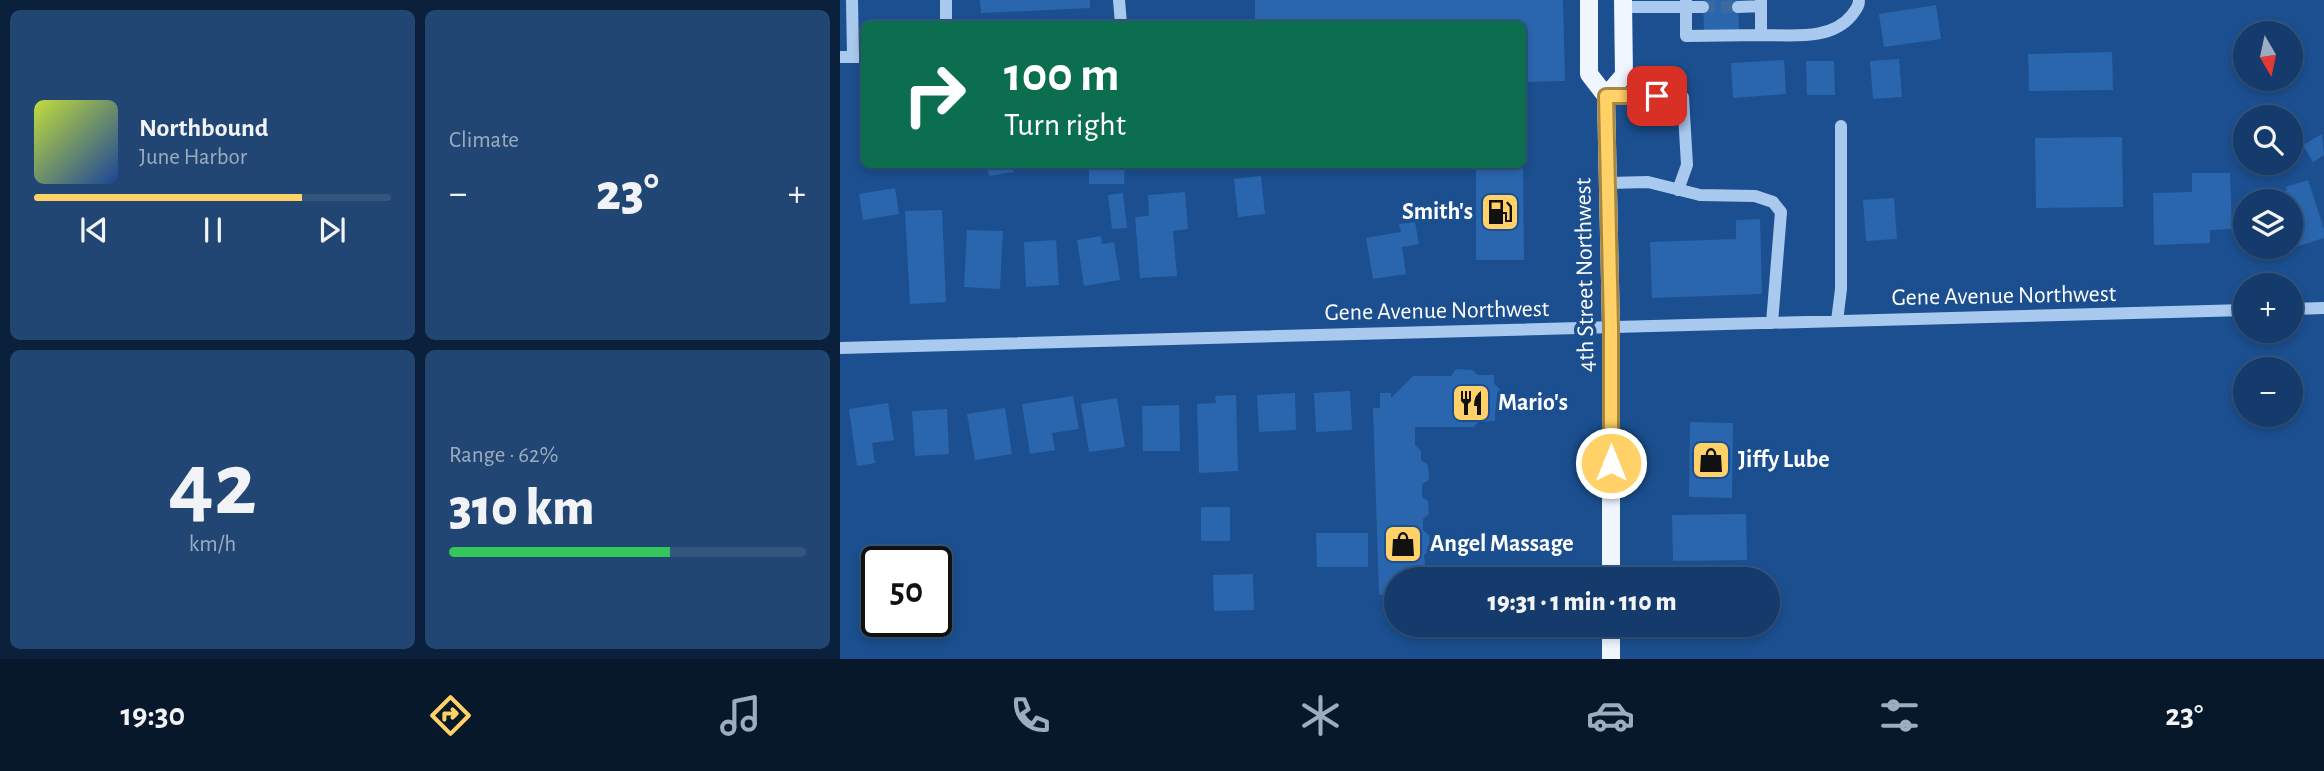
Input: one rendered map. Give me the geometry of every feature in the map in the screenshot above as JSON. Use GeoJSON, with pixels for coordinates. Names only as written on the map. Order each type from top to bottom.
{"type":"FeatureCollection","features":[{"type":"Feature","properties":{"kind":"main road","name":"4th Street Northwest"},"geometry":{"type":"LineString","coordinates":[[1589,0],[1589,74],[1606,96],[1611,328],[1611,567]]}},
{"type":"Feature","properties":{"kind":"main road"},"geometry":{"type":"LineString","coordinates":[[1606,96],[1624,75],[1623,3]]}},
{"type":"Feature","properties":{"kind":"main road"},"geometry":{"type":"LineString","coordinates":[[1611,637],[1611,659]]}},
{"type":"Feature","properties":{"kind":"street"},"geometry":{"type":"LineString","coordinates":[[852,0],[852,57]]}},
{"type":"Feature","properties":{"kind":"street"},"geometry":{"type":"LineString","coordinates":[[946,0],[946,21]]}},
{"type":"Feature","properties":{"kind":"street"},"geometry":{"type":"LineString","coordinates":[[1119,0],[1121,21]]}},
{"type":"Feature","properties":{"kind":"street"},"geometry":{"type":"LineString","coordinates":[[1686,3],[1686,36],[1820,34],[1844,24],[1859,6],[1859,0]]}},
{"type":"Feature","properties":{"kind":"street"},"geometry":{"type":"LineString","coordinates":[[1623,3],[1686,3],[1703,7]]}},
{"type":"Feature","properties":{"kind":"street"},"geometry":{"type":"LineString","coordinates":[[1738,7],[1761,3],[1762,35]]}},
{"type":"Feature","properties":{"kind":"street"},"geometry":{"type":"LineString","coordinates":[[1606,96],[1683,97],[1686,164],[1678,190]]}},
{"type":"Feature","properties":{"kind":"street"},"geometry":{"type":"LineString","coordinates":[[1837,321],[1841,289],[1841,127]]}},
{"type":"Feature","properties":{"kind":"street"},"geometry":{"type":"LineString","coordinates":[[1608,183],[1648,183],[1700,195],[1755,196],[1773,202],[1781,212],[1772,323]]}},
{"type":"Feature","properties":{"kind":"street"},"geometry":{"type":"LineString","coordinates":[[2303,309],[2324,308]]}},
{"type":"Feature","properties":{"kind":"street","name":"Gene Avenue Northwest"},"geometry":{"type":"LineString","coordinates":[[840,348],[2233,310]]}},
{"type":"Feature","properties":{"kind":"building"},"geometry":{"type":"Polygon","coordinates":[[[980,0],[1090,0],[1090,8],[981,13],[980,0]]]}},
{"type":"Feature","properties":{"kind":"building"},"geometry":{"type":"Polygon","coordinates":[[[1255,0],[1563,0],[1565,81],[1526,82],[1526,21],[1255,21],[1255,0]]]}},
{"type":"Feature","properties":{"kind":"building"},"geometry":{"type":"Polygon","coordinates":[[[1703,0],[1738,0],[1739,31],[1704,32],[1703,0]]]}},
{"type":"Feature","properties":{"kind":"building"},"geometry":{"type":"Polygon","coordinates":[[[1936,5],[1941,39],[1884,47],[1879,14],[1936,5]]]}},
{"type":"Feature","properties":{"kind":"building"},"geometry":{"type":"Polygon","coordinates":[[[2112,52],[2113,90],[2029,91],[2028,54],[2112,52]]]}},
{"type":"Feature","properties":{"kind":"building"},"geometry":{"type":"Polygon","coordinates":[[[1899,59],[1902,97],[1873,99],[1870,61],[1899,59]]]}},
{"type":"Feature","properties":{"kind":"building"},"geometry":{"type":"Polygon","coordinates":[[[1784,60],[1786,94],[1733,98],[1731,63],[1784,60]]]}},
{"type":"Feature","properties":{"kind":"building"},"geometry":{"type":"Polygon","coordinates":[[[1806,61],[1834,61],[1835,95],[1807,95],[1806,61]]]}},
{"type":"Feature","properties":{"kind":"building"},"geometry":{"type":"Polygon","coordinates":[[[2322,134],[2324,155],[2313,162],[2303,145],[2322,134]]]}},
{"type":"Feature","properties":{"kind":"building"},"geometry":{"type":"Polygon","coordinates":[[[2122,137],[2123,207],[2036,208],[2035,138],[2122,137]]]}},
{"type":"Feature","properties":{"kind":"building"},"geometry":{"type":"Polygon","coordinates":[[[988,168],[1014,168],[1014,172],[989,176],[988,168]]]}},
{"type":"Feature","properties":{"kind":"building"},"geometry":{"type":"Polygon","coordinates":[[[1089,168],[1125,168],[1124,184],[1089,184],[1089,168]]]}},
{"type":"Feature","properties":{"kind":"building","name":"Smith's"},"geometry":{"type":"Polygon","coordinates":[[[1476,168],[1523,168],[1524,260],[1476,260],[1476,168]]]}},
{"type":"Feature","properties":{"kind":"building"},"geometry":{"type":"Polygon","coordinates":[[[2192,173],[2230,173],[2232,229],[2210,230],[2210,243],[2154,245],[2153,193],[2192,192],[2192,173]]]}},
{"type":"Feature","properties":{"kind":"building"},"geometry":{"type":"Polygon","coordinates":[[[1261,176],[1265,214],[1238,217],[1234,179],[1261,176]]]}},
{"type":"Feature","properties":{"kind":"building"},"geometry":{"type":"Polygon","coordinates":[[[2308,180],[2324,229],[2324,238],[2303,245],[2303,189],[2286,187],[2308,180]]]}},
{"type":"Feature","properties":{"kind":"building"},"geometry":{"type":"Polygon","coordinates":[[[895,188],[899,214],[863,220],[859,194],[895,188]]]}},
{"type":"Feature","properties":{"kind":"building"},"geometry":{"type":"Polygon","coordinates":[[[1185,192],[1188,229],[1173,231],[1177,276],[1140,278],[1135,217],[1149,216],[1148,195],[1185,192]]]}},
{"type":"Feature","properties":{"kind":"building"},"geometry":{"type":"Polygon","coordinates":[[[1123,193],[1127,228],[1112,229],[1108,195],[1123,193]]]}},
{"type":"Feature","properties":{"kind":"building"},"geometry":{"type":"Polygon","coordinates":[[[1894,198],[1897,239],[1866,241],[1863,200],[1894,198]]]}},
{"type":"Feature","properties":{"kind":"building"},"geometry":{"type":"Polygon","coordinates":[[[942,210],[946,302],[910,304],[905,211],[942,210]]]}},
{"type":"Feature","properties":{"kind":"building"},"geometry":{"type":"Polygon","coordinates":[[[1760,219],[1762,294],[1652,298],[1650,242],[1736,239],[1736,220],[1760,219]]]}},
{"type":"Feature","properties":{"kind":"building"},"geometry":{"type":"Polygon","coordinates":[[[1415,222],[1419,244],[1402,247],[1406,274],[1373,279],[1366,238],[1401,232],[1399,224],[1415,222]]]}},
{"type":"Feature","properties":{"kind":"building"},"geometry":{"type":"Polygon","coordinates":[[[967,230],[1003,231],[1000,289],[964,287],[967,230]]]}},
{"type":"Feature","properties":{"kind":"building"},"geometry":{"type":"Polygon","coordinates":[[[1101,236],[1102,244],[1114,242],[1120,280],[1084,286],[1077,240],[1101,236]]]}},
{"type":"Feature","properties":{"kind":"building"},"geometry":{"type":"Polygon","coordinates":[[[1056,240],[1059,285],[1026,287],[1024,242],[1056,240]]]}},
{"type":"Feature","properties":{"kind":"building"},"geometry":{"type":"Polygon","coordinates":[[[1456,369],[1472,370],[1478,375],[1494,375],[1494,383],[1501,391],[1501,407],[1495,412],[1495,421],[1478,422],[1474,427],[1415,427],[1415,445],[1421,451],[1421,460],[1428,465],[1429,480],[1422,484],[1422,497],[1428,501],[1429,514],[1423,519],[1423,530],[1429,535],[1431,550],[1424,555],[1425,566],[1428,567],[1384,567],[1384,595],[1379,595],[1373,408],[1380,408],[1380,393],[1391,393],[1391,398],[1413,376],[1451,376],[1456,369]]]}},
{"type":"Feature","properties":{"kind":"building"},"geometry":{"type":"Polygon","coordinates":[[[1350,391],[1352,430],[1316,432],[1314,393],[1350,391]]]}},
{"type":"Feature","properties":{"kind":"building"},"geometry":{"type":"Polygon","coordinates":[[[1295,393],[1296,430],[1259,432],[1257,395],[1295,393]]]}},
{"type":"Feature","properties":{"kind":"building"},"geometry":{"type":"Polygon","coordinates":[[[1236,395],[1238,471],[1199,473],[1197,404],[1216,403],[1215,396],[1236,395]]]}},
{"type":"Feature","properties":{"kind":"building"},"geometry":{"type":"Polygon","coordinates":[[[1073,396],[1079,429],[1052,433],[1055,450],[1030,454],[1022,404],[1073,396]]]}},
{"type":"Feature","properties":{"kind":"building"},"geometry":{"type":"Polygon","coordinates":[[[1117,398],[1125,447],[1089,452],[1081,404],[1117,398]]]}},
{"type":"Feature","properties":{"kind":"building"},"geometry":{"type":"Polygon","coordinates":[[[888,403],[894,440],[872,443],[875,463],[857,466],[849,409],[888,403]]]}},
{"type":"Feature","properties":{"kind":"building"},"geometry":{"type":"Polygon","coordinates":[[[1179,405],[1180,451],[1143,451],[1142,406],[1179,405]]]}},
{"type":"Feature","properties":{"kind":"building"},"geometry":{"type":"Polygon","coordinates":[[[1005,408],[1012,454],[975,460],[967,414],[1005,408]]]}},
{"type":"Feature","properties":{"kind":"building"},"geometry":{"type":"Polygon","coordinates":[[[947,409],[949,454],[915,456],[912,411],[947,409]]]}},
{"type":"Feature","properties":{"kind":"building","name":"Jiffy Lube"},"geometry":{"type":"Polygon","coordinates":[[[1690,422],[1733,423],[1732,498],[1689,497],[1690,422]]]}},
{"type":"Feature","properties":{"kind":"building"},"geometry":{"type":"Polygon","coordinates":[[[1201,507],[1230,507],[1230,541],[1201,541],[1201,507]]]}},
{"type":"Feature","properties":{"kind":"building"},"geometry":{"type":"Polygon","coordinates":[[[1746,514],[1747,560],[1673,561],[1672,515],[1746,514]]]}},
{"type":"Feature","properties":{"kind":"building"},"geometry":{"type":"Polygon","coordinates":[[[1316,533],[1368,533],[1368,567],[1317,567],[1316,533]]]}},
{"type":"Feature","properties":{"kind":"building"},"geometry":{"type":"Polygon","coordinates":[[[1253,574],[1254,610],[1214,611],[1213,575],[1253,574]]]}},
{"type":"Feature","properties":{"kind":"tunnel"},"geometry":{"type":"LineString","coordinates":[[1703,7],[1738,7]]}},
{"type":"Feature","properties":{"kind":"place","name":"Smith's"},"geometry":{"type":"Point","coordinates":[1500,212]}},
{"type":"Feature","properties":{"kind":"place","name":"Mario's"},"geometry":{"type":"Point","coordinates":[1471,403]}},
{"type":"Feature","properties":{"kind":"place","name":"Jiffy Lube"},"geometry":{"type":"Point","coordinates":[1711,460]}},
{"type":"Feature","properties":{"kind":"place","name":"Angel Massage"},"geometry":{"type":"Point","coordinates":[1403,544]}},
{"type":"Feature","properties":{"kind":"route"},"geometry":{"type":"LineString","coordinates":[[1611,463],[1606,96],[1657,96]]}}]}
